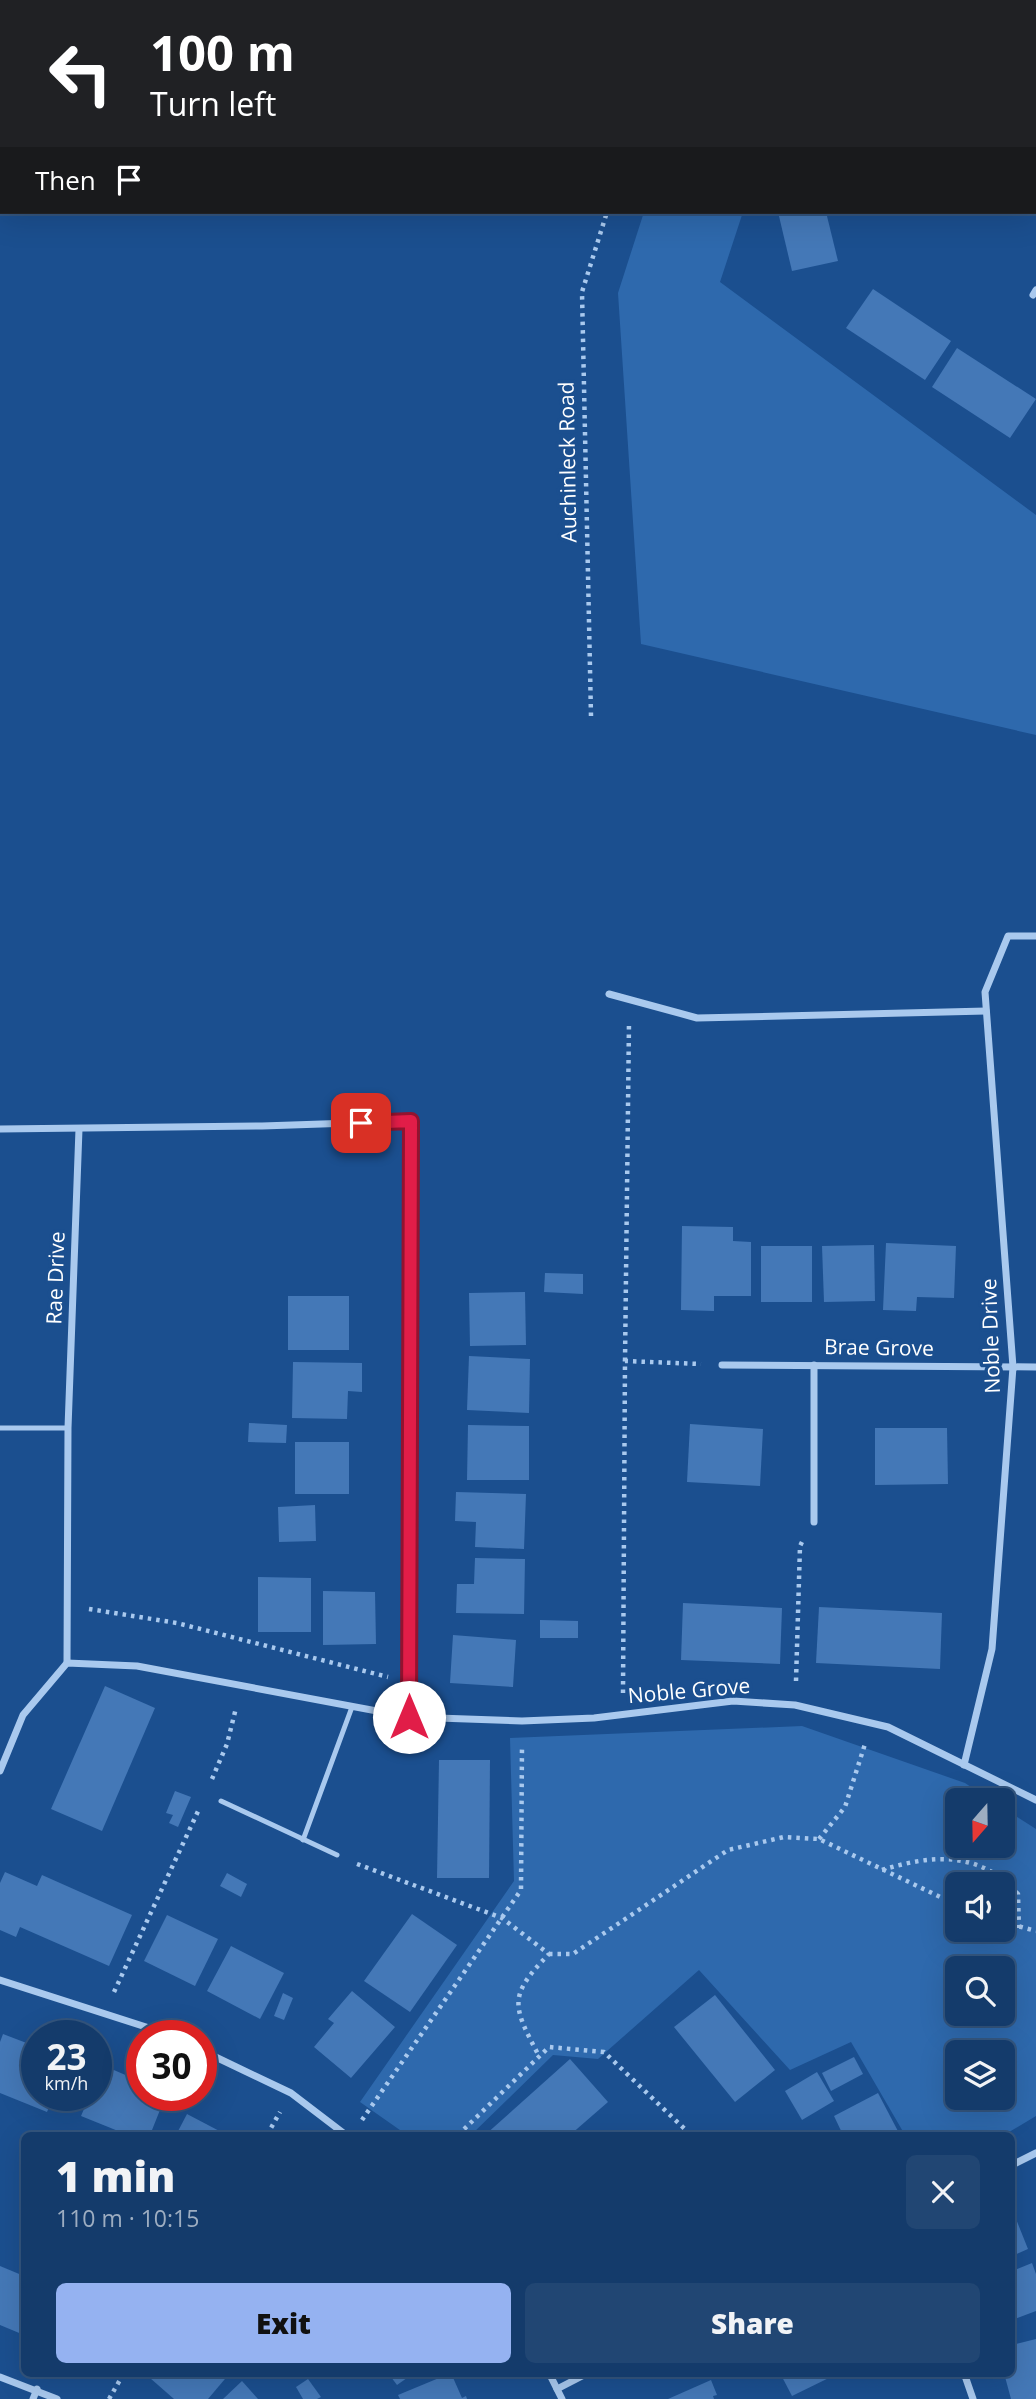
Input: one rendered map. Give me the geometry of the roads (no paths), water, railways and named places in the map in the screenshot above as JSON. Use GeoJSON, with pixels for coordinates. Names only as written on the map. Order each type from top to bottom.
{"type":"FeatureCollection","features":[{"type":"Feature","properties":{"kind":"street","name":"Noble Drive"},"geometry":{"type":"LineString","coordinates":[[964,1765],[992,1649],[1013,1367],[985,992],[1008,936],[1036,936]]}},
{"type":"Feature","properties":{"kind":"street"},"geometry":{"type":"LineString","coordinates":[[609,994],[696,1018],[986,1011]]}},
{"type":"Feature","properties":{"kind":"street"},"geometry":{"type":"LineString","coordinates":[[0,1129],[411,1121],[409,1717]]}},
{"type":"Feature","properties":{"kind":"street","name":"Rae Drive"},"geometry":{"type":"LineString","coordinates":[[67,1662],[68,1427],[79,1129]]}},
{"type":"Feature","properties":{"kind":"street","name":"Brae Grove"},"geometry":{"type":"LineString","coordinates":[[722,1365],[1036,1367]]}},
{"type":"Feature","properties":{"kind":"street"},"geometry":{"type":"LineString","coordinates":[[814,1365],[814,1522]]}},
{"type":"Feature","properties":{"kind":"street"},"geometry":{"type":"LineString","coordinates":[[0,1771],[23,1715],[67,1662]]}},
{"type":"Feature","properties":{"kind":"street","name":"Noble Grove"},"geometry":{"type":"LineString","coordinates":[[67,1662],[137,1666],[409,1717],[522,1721],[623,1714],[733,1701],[795,1705],[888,1727],[1036,1800]]}},
{"type":"Feature","properties":{"kind":"street"},"geometry":{"type":"LineString","coordinates":[[0,1980],[126,2021]]}},
{"type":"Feature","properties":{"kind":"street"},"geometry":{"type":"LineString","coordinates":[[217,2058],[291,2093],[342,2132]]}},
{"type":"Feature","properties":{"kind":"street"},"geometry":{"type":"LineString","coordinates":[[1015,2164],[1036,2153]]}},
{"type":"Feature","properties":{"kind":"street"},"geometry":{"type":"LineString","coordinates":[[0,2377],[37,2389],[57,2399]]}},
{"type":"Feature","properties":{"kind":"street"},"geometry":{"type":"LineString","coordinates":[[551,2377],[562,2399]]}},
{"type":"Feature","properties":{"kind":"street"},"geometry":{"type":"LineString","coordinates":[[557,2389],[580,2377]]}},
{"type":"Feature","properties":{"kind":"street"},"geometry":{"type":"LineString","coordinates":[[965,2377],[973,2399]]}},
{"type":"Feature","properties":{"kind":"street"},"geometry":{"type":"LineString","coordinates":[[33,2399],[37,2389]]}},
{"type":"Feature","properties":{"kind":"lane"},"geometry":{"type":"LineString","coordinates":[[0,1428],[68,1427]]}},
{"type":"Feature","properties":{"kind":"lane"},"geometry":{"type":"LineString","coordinates":[[303,1840],[352,1707]]}},
{"type":"Feature","properties":{"kind":"lane"},"geometry":{"type":"LineString","coordinates":[[221,1801],[337,1855]]}}]}
